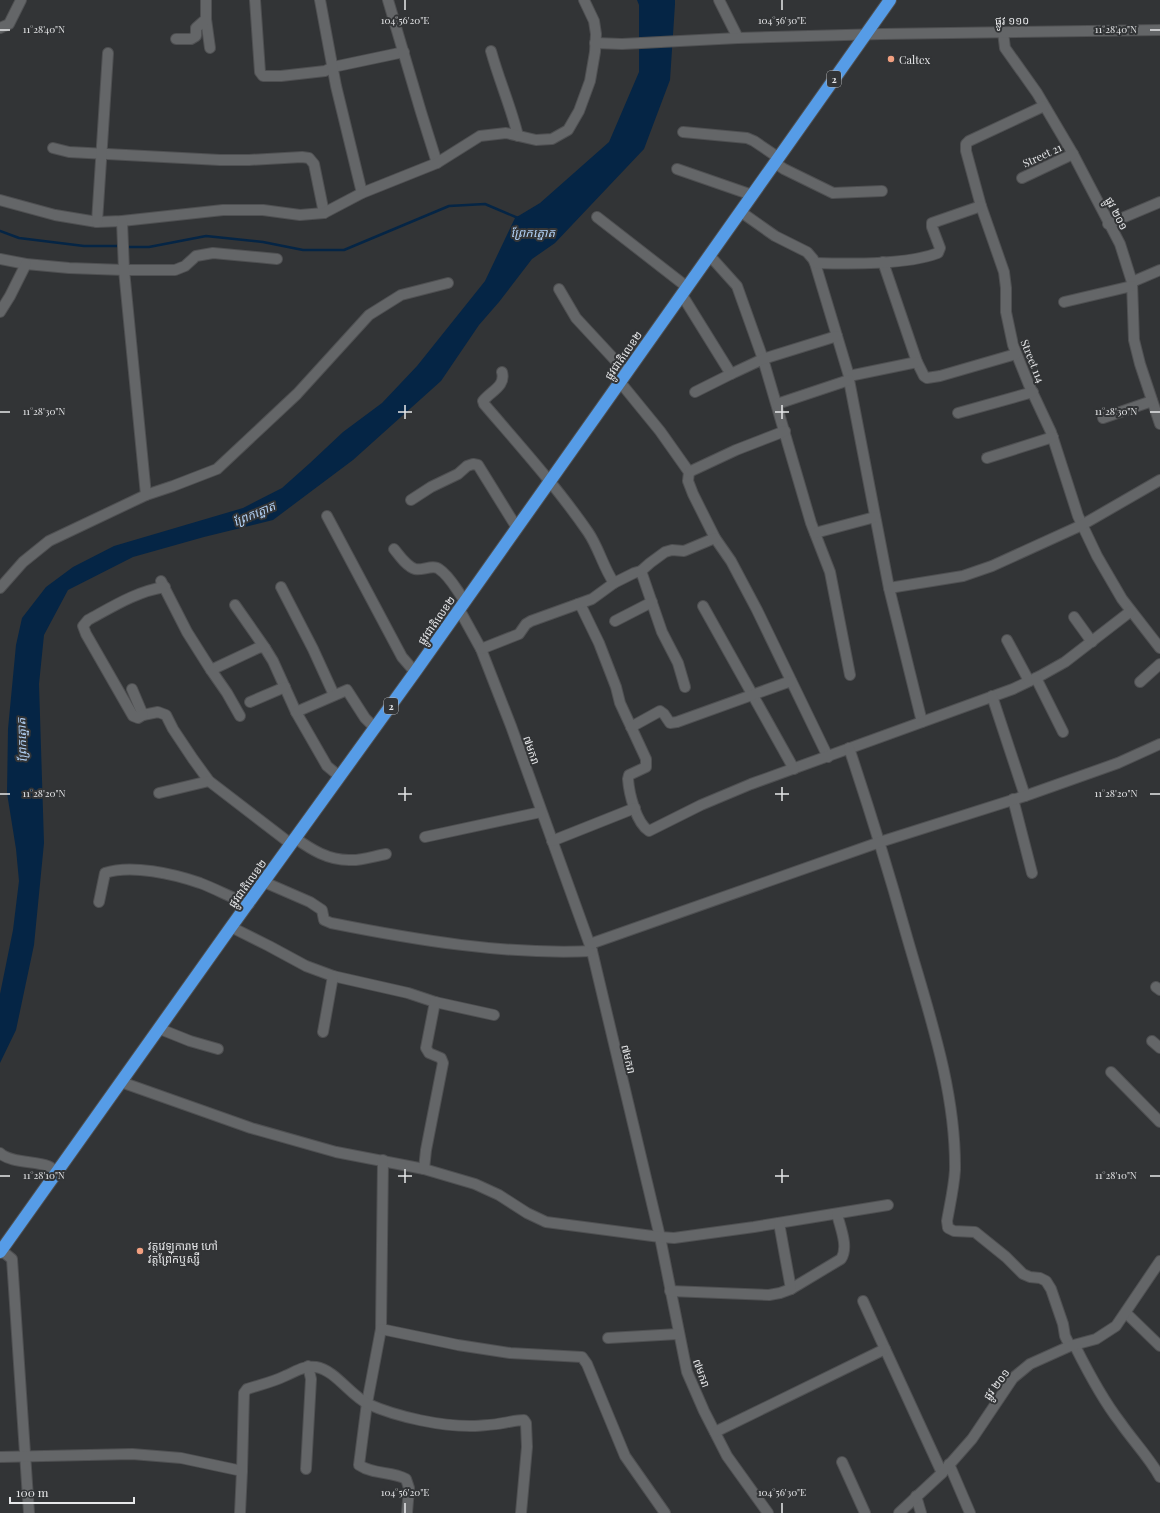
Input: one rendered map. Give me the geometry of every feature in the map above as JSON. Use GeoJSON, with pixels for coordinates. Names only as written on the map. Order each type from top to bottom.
{"type":"FeatureCollection","features":[{"type":"Feature","properties":{"kind":"highway","name":"ផ្លូវជាតិលេខ២"},"geometry":{"type":"LineString","coordinates":[[0,1251],[415,672],[890,0]]}},
{"type":"Feature","properties":{"kind":"street"},"geometry":{"type":"LineString","coordinates":[[0,28],[9,24],[21,0]]}},
{"type":"Feature","properties":{"kind":"street"},"geometry":{"type":"LineString","coordinates":[[206,0],[206,19],[210,48]]}},
{"type":"Feature","properties":{"kind":"street"},"geometry":{"type":"LineString","coordinates":[[255,0],[260,72],[263,76],[281,76],[324,71],[333,67],[404,52]]}},
{"type":"Feature","properties":{"kind":"street"},"geometry":{"type":"LineString","coordinates":[[320,0],[333,67],[362,193]]}},
{"type":"Feature","properties":{"kind":"street"},"geometry":{"type":"LineString","coordinates":[[388,0],[420,112],[437,163]]}},
{"type":"Feature","properties":{"kind":"street"},"geometry":{"type":"LineString","coordinates":[[0,200],[55,215],[97,222],[122,221],[223,210],[263,210],[300,215],[324,213],[362,193],[437,163],[480,136],[506,133],[536,140],[552,139],[568,130],[579,111],[590,81],[595,44],[594,21],[584,0]]}},
{"type":"Feature","properties":{"kind":"street"},"geometry":{"type":"LineString","coordinates":[[719,0],[738,38]]}},
{"type":"Feature","properties":{"kind":"street"},"geometry":{"type":"LineString","coordinates":[[176,39],[191,39],[196,36],[196,28],[206,19]]}},
{"type":"Feature","properties":{"kind":"street","name":"ផ្លូវ ១១០"},"geometry":{"type":"LineString","coordinates":[[595,44],[865,34],[1160,30]]}},
{"type":"Feature","properties":{"kind":"street","name":"ផ្លូវ ២០១"},"geometry":{"type":"LineString","coordinates":[[1003,32],[1005,48],[1044,106],[1073,154],[1108,224],[1120,244],[1132,284],[1134,340],[1140,364],[1160,424]]}},
{"type":"Feature","properties":{"kind":"street"},"geometry":{"type":"LineString","coordinates":[[491,51],[513,115],[518,136]]}},
{"type":"Feature","properties":{"kind":"street"},"geometry":{"type":"LineString","coordinates":[[97,222],[108,52]]}},
{"type":"Feature","properties":{"kind":"street","name":"Street 114"},"geometry":{"type":"LineString","coordinates":[[1044,106],[969,141],[966,144],[966,151],[981,206],[1004,272],[1006,312],[1016,354],[1053,437],[1064,477],[1082,525],[1108,576],[1131,611],[1160,648]]}},
{"type":"Feature","properties":{"kind":"street"},"geometry":{"type":"LineString","coordinates":[[683,132],[747,138],[754,141],[777,160],[784,169],[833,193],[882,191]]}},
{"type":"Feature","properties":{"kind":"street"},"geometry":{"type":"LineString","coordinates":[[53,148],[69,152],[220,160],[309,158],[314,164],[324,213]]}},
{"type":"Feature","properties":{"kind":"street","name":"Street 21"},"geometry":{"type":"LineString","coordinates":[[1022,178],[1073,154]]}},
{"type":"Feature","properties":{"kind":"street"},"geometry":{"type":"LineString","coordinates":[[677,169],[752,195]]}},
{"type":"Feature","properties":{"kind":"street"},"geometry":{"type":"LineString","coordinates":[[1108,224],[1160,202]]}},
{"type":"Feature","properties":{"kind":"street"},"geometry":{"type":"LineString","coordinates":[[815,263],[883,262],[930,256],[938,253],[940,248],[932,228],[932,223],[981,206]]}},
{"type":"Feature","properties":{"kind":"street"},"geometry":{"type":"LineString","coordinates":[[741,212],[775,236],[807,252],[815,263],[838,336],[849,378],[889,588],[922,722]]}},
{"type":"Feature","properties":{"kind":"street"},"geometry":{"type":"LineString","coordinates":[[597,217],[685,291],[731,374]]}},
{"type":"Feature","properties":{"kind":"street"},"geometry":{"type":"LineString","coordinates":[[122,221],[124,270],[146,495]]}},
{"type":"Feature","properties":{"kind":"street"},"geometry":{"type":"LineString","coordinates":[[0,259],[26,264],[69,268],[124,270],[175,270],[185,266],[196,256],[213,253],[277,260]]}},
{"type":"Feature","properties":{"kind":"street"},"geometry":{"type":"LineString","coordinates":[[710,256],[737,286],[763,359],[815,533],[830,572],[850,675]]}},
{"type":"Feature","properties":{"kind":"street"},"geometry":{"type":"LineString","coordinates":[[883,262],[917,362],[924,376],[927,378],[940,376],[1016,354]]}},
{"type":"Feature","properties":{"kind":"street"},"geometry":{"type":"LineString","coordinates":[[0,312],[26,264]]}},
{"type":"Feature","properties":{"kind":"street"},"geometry":{"type":"LineString","coordinates":[[1064,302],[1132,284],[1160,270]]}},
{"type":"Feature","properties":{"kind":"street"},"geometry":{"type":"LineString","coordinates":[[2,581],[49,541],[146,495],[217,470],[297,394],[369,316],[401,295],[448,283]]}},
{"type":"Feature","properties":{"kind":"street"},"geometry":{"type":"LineString","coordinates":[[559,289],[576,318],[623,378],[689,472],[688,481],[693,494],[715,538],[731,561],[772,639],[790,681],[828,757]]}},
{"type":"Feature","properties":{"kind":"street"},"geometry":{"type":"LineString","coordinates":[[695,392],[763,359],[838,336]]}},
{"type":"Feature","properties":{"kind":"street"},"geometry":{"type":"LineString","coordinates":[[777,404],[849,378],[917,362]]}},
{"type":"Feature","properties":{"kind":"street"},"geometry":{"type":"LineString","coordinates":[[502,372],[504,377],[501,385],[487,397],[484,404],[550,481],[589,533],[614,583]]}},
{"type":"Feature","properties":{"kind":"street"},"geometry":{"type":"LineString","coordinates":[[958,413],[1033,392]]}},
{"type":"Feature","properties":{"kind":"street"},"geometry":{"type":"LineString","coordinates":[[1103,418],[1152,401]]}},
{"type":"Feature","properties":{"kind":"street"},"geometry":{"type":"LineString","coordinates":[[689,472],[736,450],[785,431]]}},
{"type":"Feature","properties":{"kind":"street"},"geometry":{"type":"LineString","coordinates":[[987,458],[1053,437]]}},
{"type":"Feature","properties":{"kind":"street"},"geometry":{"type":"LineString","coordinates":[[411,500],[431,487],[458,474],[467,466],[473,464],[478,465],[517,528]]}},
{"type":"Feature","properties":{"kind":"street"},"geometry":{"type":"LineString","coordinates":[[889,588],[963,576],[992,566],[1082,525],[1160,480]]}},
{"type":"Feature","properties":{"kind":"street"},"geometry":{"type":"LineString","coordinates":[[328,516],[402,657],[415,672]]}},
{"type":"Feature","properties":{"kind":"street"},"geometry":{"type":"LineString","coordinates":[[815,533],[875,517]]}},
{"type":"Feature","properties":{"kind":"street"},"geometry":{"type":"LineString","coordinates":[[481,650],[519,634],[526,624],[531,621],[569,606],[592,599],[614,583],[641,571],[665,552],[672,550],[684,551],[715,538]]}},
{"type":"Feature","properties":{"kind":"street","name":"៧មករា"},"geometry":{"type":"LineString","coordinates":[[394,549],[408,564],[415,569],[439,568],[449,579],[481,650],[511,726],[591,947],[660,1237],[678,1334],[687,1372],[704,1411],[727,1456],[768,1513]]}},
{"type":"Feature","properties":{"kind":"street"},"geometry":{"type":"LineString","coordinates":[[641,571],[662,632],[678,663],[685,687]]}},
{"type":"Feature","properties":{"kind":"street"},"geometry":{"type":"LineString","coordinates":[[240,716],[227,693],[187,632],[163,584],[128,599],[88,620],[84,626],[86,634],[133,716],[138,718],[143,715],[158,712],[166,715],[173,729],[210,781],[293,841],[332,858],[350,860],[386,854]]}},
{"type":"Feature","properties":{"kind":"street"},"geometry":{"type":"LineString","coordinates":[[281,587],[313,649],[334,695]]}},
{"type":"Feature","properties":{"kind":"street"},"geometry":{"type":"LineString","coordinates":[[615,621],[652,602]]}},
{"type":"Feature","properties":{"kind":"street"},"geometry":{"type":"LineString","coordinates":[[578,604],[582,608],[599,643],[616,687],[620,703],[638,740],[647,763],[646,767],[629,775],[628,783],[635,808],[642,824],[649,831],[711,800],[751,784],[828,757],[1032,680],[1065,662],[1131,611]]}},
{"type":"Feature","properties":{"kind":"street"},"geometry":{"type":"LineString","coordinates":[[235,605],[265,648],[296,712],[328,766],[339,776]]}},
{"type":"Feature","properties":{"kind":"street"},"geometry":{"type":"LineString","coordinates":[[703,606],[794,769]]}},
{"type":"Feature","properties":{"kind":"street"},"geometry":{"type":"LineString","coordinates":[[1074,617],[1092,642]]}},
{"type":"Feature","properties":{"kind":"street"},"geometry":{"type":"LineString","coordinates":[[1007,640],[1063,732]]}},
{"type":"Feature","properties":{"kind":"street"},"geometry":{"type":"LineString","coordinates":[[211,670],[260,647],[265,648]]}},
{"type":"Feature","properties":{"kind":"street"},"geometry":{"type":"LineString","coordinates":[[1140,682],[1160,664]]}},
{"type":"Feature","properties":{"kind":"street"},"geometry":{"type":"LineString","coordinates":[[631,727],[660,710],[670,723],[672,723],[790,681]]}},
{"type":"Feature","properties":{"kind":"street"},"geometry":{"type":"LineString","coordinates":[[250,702],[285,687]]}},
{"type":"Feature","properties":{"kind":"street"},"geometry":{"type":"LineString","coordinates":[[132,689],[143,715]]}},
{"type":"Feature","properties":{"kind":"street"},"geometry":{"type":"LineString","coordinates":[[296,712],[347,690],[365,718],[375,728]]}},
{"type":"Feature","properties":{"kind":"street"},"geometry":{"type":"LineString","coordinates":[[992,696],[1025,796]]}},
{"type":"Feature","properties":{"kind":"street"},"geometry":{"type":"LineString","coordinates":[[264,882],[310,902],[322,910],[324,920],[331,923],[427,940],[522,951],[571,952],[591,947],[880,842],[1025,796],[1118,763],[1160,744]]}},
{"type":"Feature","properties":{"kind":"street"},"geometry":{"type":"LineString","coordinates":[[849,748],[880,842],[916,965],[941,1060],[952,1120],[955,1172],[947,1221],[948,1228],[954,1231],[975,1232],[1006,1257],[1023,1274],[1046,1281],[1052,1289],[1063,1324],[1065,1336],[1119,1421],[1142,1450],[1160,1477]]}},
{"type":"Feature","properties":{"kind":"street"},"geometry":{"type":"LineString","coordinates":[[159,793],[210,781]]}},
{"type":"Feature","properties":{"kind":"street"},"geometry":{"type":"LineString","coordinates":[[1013,799],[1032,873]]}},
{"type":"Feature","properties":{"kind":"street"},"geometry":{"type":"LineString","coordinates":[[552,841],[635,808]]}},
{"type":"Feature","properties":{"kind":"street"},"geometry":{"type":"LineString","coordinates":[[425,837],[541,812]]}},
{"type":"Feature","properties":{"kind":"street"},"geometry":{"type":"LineString","coordinates":[[99,902],[105,873],[140,870],[200,883],[248,904]]}},
{"type":"Feature","properties":{"kind":"street"},"geometry":{"type":"LineString","coordinates":[[231,927],[306,966],[333,976],[408,993],[435,1002],[494,1016]]}},
{"type":"Feature","properties":{"kind":"street"},"geometry":{"type":"LineString","coordinates":[[323,1032],[333,976]]}},
{"type":"Feature","properties":{"kind":"street"},"geometry":{"type":"LineString","coordinates":[[424,1169],[426,1150],[443,1063],[441,1058],[429,1053],[426,1048],[435,1002]]}},
{"type":"Feature","properties":{"kind":"street"},"geometry":{"type":"LineString","coordinates":[[160,1029],[218,1049]]}},
{"type":"Feature","properties":{"kind":"street"},"geometry":{"type":"LineString","coordinates":[[1152,1040],[1160,1048]]}},
{"type":"Feature","properties":{"kind":"street"},"geometry":{"type":"LineString","coordinates":[[1111,1072],[1160,1122]]}},
{"type":"Feature","properties":{"kind":"street"},"geometry":{"type":"LineString","coordinates":[[121,1082],[251,1128],[336,1152],[424,1169],[475,1184],[499,1195],[527,1213],[546,1222],[674,1238],[888,1205]]}},
{"type":"Feature","properties":{"kind":"street"},"geometry":{"type":"LineString","coordinates":[[1,1155],[49,1166],[56,1171]]}},
{"type":"Feature","properties":{"kind":"street"},"geometry":{"type":"LineString","coordinates":[[383,1160],[381,1329],[367,1403],[359,1465],[367,1470],[400,1476],[406,1479],[409,1488],[407,1513]]}},
{"type":"Feature","properties":{"kind":"street"},"geometry":{"type":"LineString","coordinates":[[670,1291],[769,1295],[792,1289],[841,1259],[844,1254],[845,1248],[837,1214]]}},
{"type":"Feature","properties":{"kind":"street"},"geometry":{"type":"LineString","coordinates":[[779,1223],[792,1289]]}},
{"type":"Feature","properties":{"kind":"street"},"geometry":{"type":"LineString","coordinates":[[0,1251],[12,1259],[29,1513]]}},
{"type":"Feature","properties":{"kind":"street","name":"ផ្លូវ ២០១"},"geometry":{"type":"LineString","coordinates":[[899,1513],[942,1473],[972,1439],[1013,1378],[1030,1364],[1072,1346],[1096,1339],[1116,1326],[1160,1261]]}},
{"type":"Feature","properties":{"kind":"street"},"geometry":{"type":"LineString","coordinates":[[863,1300],[942,1473]]}},
{"type":"Feature","properties":{"kind":"street"},"geometry":{"type":"LineString","coordinates":[[1126,1313],[1160,1346]]}},
{"type":"Feature","properties":{"kind":"street"},"geometry":{"type":"LineString","coordinates":[[381,1329],[458,1345],[510,1353],[582,1357],[587,1364],[625,1456],[665,1513]]}},
{"type":"Feature","properties":{"kind":"street"},"geometry":{"type":"LineString","coordinates":[[608,1338],[678,1334]]}},
{"type":"Feature","properties":{"kind":"street"},"geometry":{"type":"LineString","coordinates":[[715,1432],[885,1349]]}},
{"type":"Feature","properties":{"kind":"street"},"geometry":{"type":"LineString","coordinates":[[306,1469],[312,1379],[308,1366]]}},
{"type":"Feature","properties":{"kind":"street"},"geometry":{"type":"LineString","coordinates":[[240,1513],[244,1393],[247,1389],[285,1376],[297,1370],[308,1366],[317,1366],[326,1370],[367,1403],[388,1411],[436,1423],[472,1426],[524,1420],[526,1423],[527,1447],[522,1513]]}},
{"type":"Feature","properties":{"kind":"street"},"geometry":{"type":"LineString","coordinates":[[0,1457],[132,1454],[181,1458],[242,1470]]}},
{"type":"Feature","properties":{"kind":"street"},"geometry":{"type":"LineString","coordinates":[[842,1462],[865,1513]]}},
{"type":"Feature","properties":{"kind":"street"},"geometry":{"type":"LineString","coordinates":[[950,1464],[970,1513]]}},
{"type":"Feature","properties":{"kind":"street"},"geometry":{"type":"LineString","coordinates":[[916,1496],[921,1513]]}},
{"type":"Feature","properties":{"kind":"water","name":"ព្រែកត្នោត"},"geometry":{"type":"Polygon","coordinates":[[[637,0],[675,0],[670,80],[644,149],[555,243],[532,259],[479,325],[441,381],[353,460],[273,520],[133,557],[68,590],[44,635],[39,684],[44,843],[34,945],[16,1030],[0,1063],[0,994],[13,930],[19,881],[16,849],[7,793],[8,729],[16,645],[22,618],[46,587],[73,567],[114,546],[243,508],[282,488],[343,432],[382,403],[417,366],[485,281],[515,218],[540,203],[609,142],[639,72],[639,5],[637,0]]]}},
{"type":"Feature","properties":{"kind":"waterway"},"geometry":{"type":"LineString","coordinates":[[125,247],[149,247],[206,236],[263,242],[303,250],[344,250],[449,206],[485,204],[518,218]]}},
{"type":"Feature","properties":{"kind":"waterway"},"geometry":{"type":"LineString","coordinates":[[0,231],[19,238],[84,246],[120,246]]}},
{"type":"Feature","properties":{"kind":"place","name":"Caltex"},"geometry":{"type":"Point","coordinates":[891,59]}},
{"type":"Feature","properties":{"kind":"place","name":"វត្តវេឡុការាម ហៅ វត្តព្រែកឬស្សី"},"geometry":{"type":"Point","coordinates":[140,1251]}}]}
